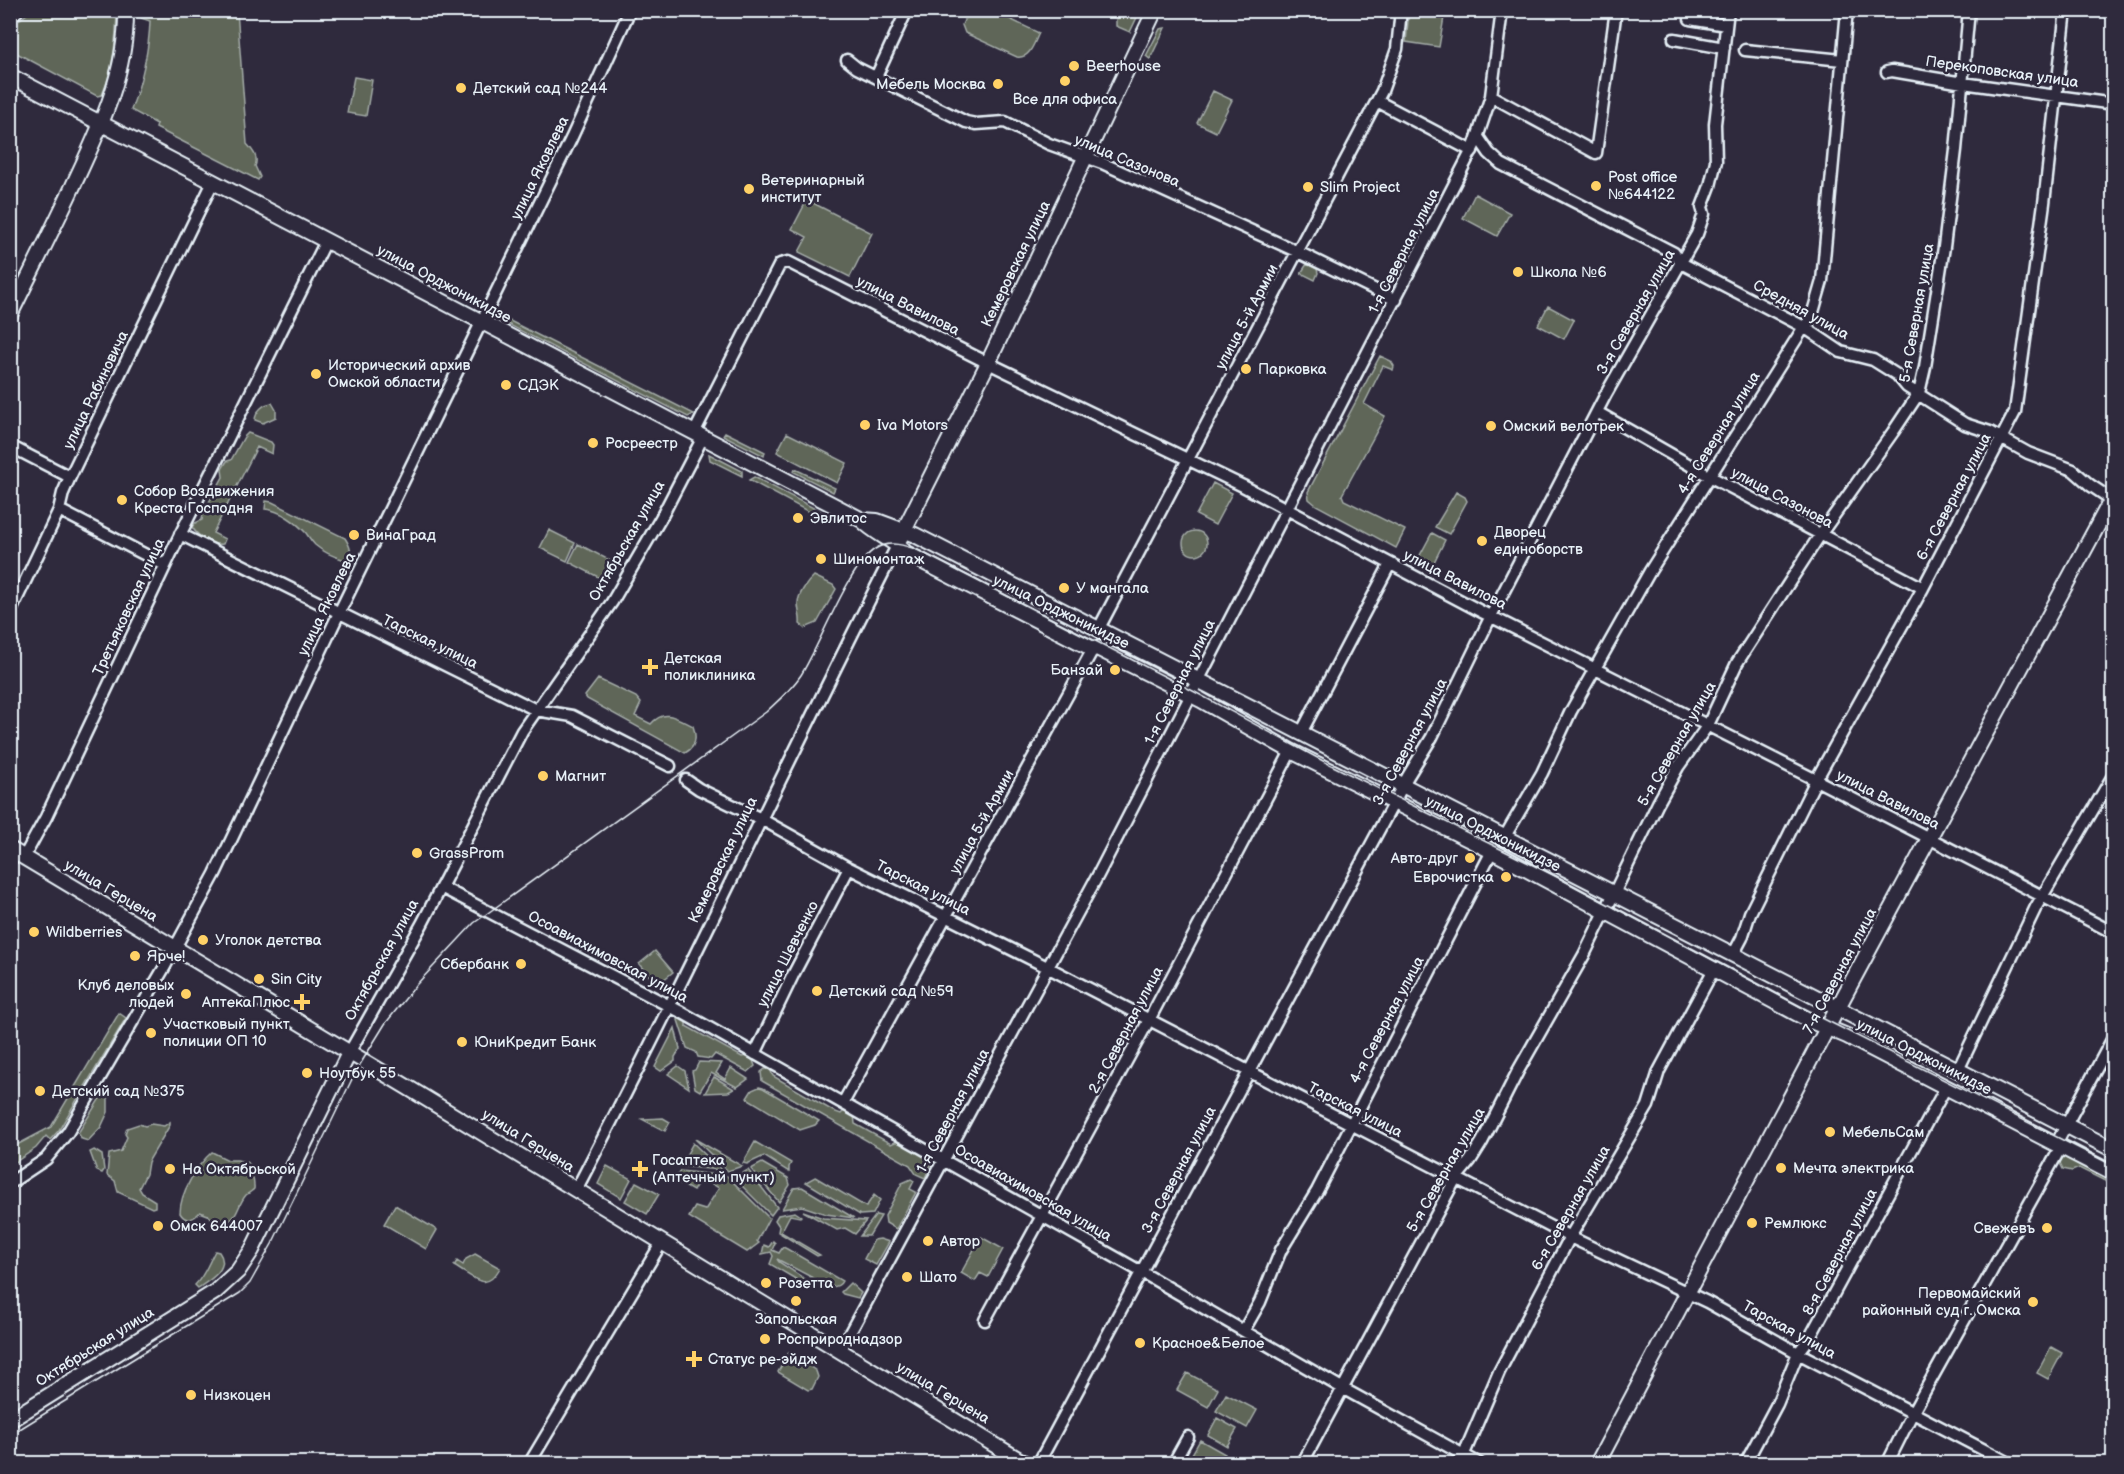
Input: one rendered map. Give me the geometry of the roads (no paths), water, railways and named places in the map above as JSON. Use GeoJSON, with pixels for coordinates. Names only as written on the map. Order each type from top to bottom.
{"type":"FeatureCollection","features":[{"type":"Feature","properties":{"kind":"main road"},"geometry":{"type":"LineString","coordinates":[[10,14],[16,10]]}},
{"type":"Feature","properties":{"kind":"main road"},"geometry":{"type":"LineString","coordinates":[[10,315],[102,124],[121,60],[126,10]]}},
{"type":"Feature","properties":{"kind":"main road","name":"Кемеровская улица"},"geometry":{"type":"LineString","coordinates":[[901,537],[988,363],[1155,10]]}},
{"type":"Feature","properties":{"kind":"main road","name":"улица Орджоникидзе"},"geometry":{"type":"LineString","coordinates":[[10,76],[862,520],[873,531],[901,537],[1098,630],[2114,1150]]}},
{"type":"Feature","properties":{"kind":"main road","name":"7-я Северная улица"},"geometry":{"type":"LineString","coordinates":[[1597,1464],[1838,1008],[2113,498]]}},
{"type":"Feature","properties":{"kind":"main road","name":"улица Орджоникидзе"},"geometry":{"type":"LineString","coordinates":[[901,537],[906,553],[1093,649],[1097,648],[1190,695],[1291,751],[1492,851],[1811,1021],[1946,1087],[2114,1174]]}},
{"type":"Feature","properties":{"kind":"main road","name":"улица Герцена"},"geometry":{"type":"LineString","coordinates":[[10,849],[1026,1464]]}},
{"type":"Feature","properties":{"kind":"main road","name":"Октябрьская улица"},"geometry":{"type":"LineString","coordinates":[[10,1420],[215,1292],[238,1270],[252,1250],[350,1053]]}},
{"type":"Feature","properties":{"kind":"street","name":"улица Яковлева"},"geometry":{"type":"LineString","coordinates":[[10,1183],[34,1169],[62,1141],[175,949],[220,864],[339,613],[571,139],[630,10]]}},
{"type":"Feature","properties":{"kind":"street"},"geometry":{"type":"LineString","coordinates":[[876,77],[907,10]]}},
{"type":"Feature","properties":{"kind":"street","name":"улица 5-й Армии"},"geometry":{"type":"LineString","coordinates":[[1098,630],[1377,101],[1394,62],[1401,10]]}},
{"type":"Feature","properties":{"kind":"street","name":"1-я Северная улица"},"geometry":{"type":"LineString","coordinates":[[840,1351],[1098,875],[1472,150],[1491,96],[1502,10]]}},
{"type":"Feature","properties":{"kind":"street","name":"3-я Северная улица"},"geometry":{"type":"LineString","coordinates":[[1038,1464],[1403,786],[1432,737],[1491,616],[1597,412],[1697,234],[1704,214],[1702,207],[1716,161],[1715,124],[1728,10]]}},
{"type":"Feature","properties":{"kind":"street","name":"4-я Северная улица"},"geometry":{"type":"LineString","coordinates":[[1504,838],[1542,773],[1571,711],[1650,571],[1811,319],[1822,280],[1847,10]]}},
{"type":"Feature","properties":{"kind":"street","name":"5-я Северная улица"},"geometry":{"type":"LineString","coordinates":[[1302,1464],[1456,1178],[1482,1142],[1518,1071],[1584,955],[1658,803],[1678,767],[1708,725],[1737,663],[1820,535],[1918,393],[1925,367],[1944,247],[1969,10]]}},
{"type":"Feature","properties":{"kind":"street","name":"6-я Северная улица"},"geometry":{"type":"LineString","coordinates":[[1733,955],[1742,938],[1750,913],[1816,780],[1923,588],[2015,412],[2067,10]]}},
{"type":"Feature","properties":{"kind":"street"},"geometry":{"type":"LineString","coordinates":[[1491,96],[1596,153],[1614,11]]}},
{"type":"Feature","properties":{"kind":"street"},"geometry":{"type":"LineString","coordinates":[[1690,20],[1726,25]]}},
{"type":"Feature","properties":{"kind":"street"},"geometry":{"type":"LineString","coordinates":[[1674,39],[1724,48]]}},
{"type":"Feature","properties":{"kind":"street"},"geometry":{"type":"LineString","coordinates":[[1745,50],[1842,60]]}},
{"type":"Feature","properties":{"kind":"street","name":"улица Сазонова"},"geometry":{"type":"LineString","coordinates":[[847,60],[857,68],[966,122],[976,124],[1005,122],[1049,144],[1086,157],[1298,252],[1396,300]]}},
{"type":"Feature","properties":{"kind":"street","name":"Перекоповская улица"},"geometry":{"type":"LineString","coordinates":[[1887,72],[2114,104]]}},
{"type":"Feature","properties":{"kind":"street"},"geometry":{"type":"LineString","coordinates":[[1377,101],[1472,150]]}},
{"type":"Feature","properties":{"kind":"street","name":"Средняя улица"},"geometry":{"type":"LineString","coordinates":[[1478,137],[1489,153],[1501,164],[1665,248],[1674,253],[1681,263],[1804,327],[1841,352],[1873,360],[1897,375],[1907,387],[1965,424],[1990,432],[2028,453],[2073,470],[2090,485],[2113,498]]}},
{"type":"Feature","properties":{"kind":"street","name":"улица Рабиновича"},"geometry":{"type":"LineString","coordinates":[[10,613],[59,510],[70,477],[213,182]]}},
{"type":"Feature","properties":{"kind":"street","name":"Третьяковская улица"},"geometry":{"type":"LineString","coordinates":[[24,857],[89,730],[180,534],[326,241]]}},
{"type":"Feature","properties":{"kind":"street","name":"улица Вавилова"},"geometry":{"type":"LineString","coordinates":[[780,264],[788,262],[988,363],[1189,460],[2114,933]]}},
{"type":"Feature","properties":{"kind":"street","name":"Октябрьская улица"},"geometry":{"type":"LineString","coordinates":[[350,1053],[441,887],[522,731],[612,602],[662,516],[780,264]]}},
{"type":"Feature","properties":{"kind":"street","name":"улица Сазонова"},"geometry":{"type":"LineString","coordinates":[[1597,412],[1709,476],[1923,588]]}},
{"type":"Feature","properties":{"kind":"street"},"geometry":{"type":"LineString","coordinates":[[10,447],[70,477]]}},
{"type":"Feature","properties":{"kind":"street"},"geometry":{"type":"LineString","coordinates":[[59,510],[165,566]]}},
{"type":"Feature","properties":{"kind":"street","name":"Тарская улица"},"geometry":{"type":"LineString","coordinates":[[180,534],[536,710],[573,716],[670,766]]}},
{"type":"Feature","properties":{"kind":"street","name":"Кемеровская улица"},"geometry":{"type":"LineString","coordinates":[[576,1190],[689,969],[901,537]]}},
{"type":"Feature","properties":{"kind":"street"},"geometry":{"type":"LineString","coordinates":[[1301,734],[1390,564]]}},
{"type":"Feature","properties":{"kind":"street","name":"улица 5-й Армии"},"geometry":{"type":"LineString","coordinates":[[843,1103],[1093,649]]}},
{"type":"Feature","properties":{"kind":"street","name":"2-я Северная улица"},"geometry":{"type":"LineString","coordinates":[[985,1320],[1149,1020],[1291,751]]}},
{"type":"Feature","properties":{"kind":"street"},"geometry":{"type":"LineString","coordinates":[[1958,1070],[2036,907],[2114,774]]}},
{"type":"Feature","properties":{"kind":"street","name":"Тарская улица"},"geometry":{"type":"LineString","coordinates":[[687,780],[699,789],[761,819],[849,868],[1047,967],[1570,1237],[1687,1293],[1913,1412],[1995,1460],[2011,1464]]}},
{"type":"Feature","properties":{"kind":"street","name":"4-я Северная улица"},"geometry":{"type":"LineString","coordinates":[[1244,1330],[1260,1302],[1281,1250],[1317,1191],[1492,851]]}},
{"type":"Feature","properties":{"kind":"street","name":"улица Шевченко"},"geometry":{"type":"LineString","coordinates":[[755,1054],[849,868]]}},
{"type":"Feature","properties":{"kind":"street","name":"Осоавиахимовская улица"},"geometry":{"type":"LineString","coordinates":[[441,887],[669,1006],[1244,1330],[1461,1459],[1480,1464]]}},
{"type":"Feature","properties":{"kind":"street","name":"6-я Северная улица"},"geometry":{"type":"LineString","coordinates":[[1461,1459],[1499,1372],[1570,1237],[1648,1106],[1659,1071],[1714,969]]}},
{"type":"Feature","properties":{"kind":"street"},"geometry":{"type":"LineString","coordinates":[[1887,1464],[2114,1036]]}},
{"type":"Feature","properties":{"kind":"street","name":"8-я Северная улица"},"geometry":{"type":"LineString","coordinates":[[1745,1464],[1777,1404],[1798,1353],[1809,1339],[1946,1087]]}},
{"type":"Feature","properties":{"kind":"street"},"geometry":{"type":"LineString","coordinates":[[529,1464],[662,1242]]}},
{"type":"Feature","properties":{"kind":"street"},"geometry":{"type":"LineString","coordinates":[[1173,1464],[1188,1437]]}},
{"type":"Feature","properties":{"kind":"tram line"},"geometry":{"type":"LineString","coordinates":[[10,1435],[240,1293],[250,1283],[272,1244],[356,1071],[385,1024],[417,984],[474,923],[766,712],[801,675],[855,571],[875,549],[892,544],[920,551],[1193,691],[1325,762],[1557,877],[1814,1014],[2114,1166]]}},
{"type":"Feature","properties":{"kind":"place","name":"Beerhouse"},"geometry":{"type":"Point","coordinates":[1074,66]}},
{"type":"Feature","properties":{"kind":"place","name":"Все для офиса"},"geometry":{"type":"Point","coordinates":[1065,81]}},
{"type":"Feature","properties":{"kind":"place","name":"Мебель Москва"},"geometry":{"type":"Point","coordinates":[998,84]}},
{"type":"Feature","properties":{"kind":"place","name":"Детский сад №244"},"geometry":{"type":"Point","coordinates":[461,88]}},
{"type":"Feature","properties":{"kind":"place","name":"Post office №644122"},"geometry":{"type":"Point","coordinates":[1596,186]}},
{"type":"Feature","properties":{"kind":"place","name":"Slim Project"},"geometry":{"type":"Point","coordinates":[1308,187]}},
{"type":"Feature","properties":{"kind":"place","name":"Ветеринарный институт"},"geometry":{"type":"Point","coordinates":[749,189]}},
{"type":"Feature","properties":{"kind":"place","name":"Школа №6"},"geometry":{"type":"Point","coordinates":[1518,272]}},
{"type":"Feature","properties":{"kind":"place","name":"Парковка"},"geometry":{"type":"Point","coordinates":[1246,369]}},
{"type":"Feature","properties":{"kind":"place","name":"Исторический архив Омской области"},"geometry":{"type":"Point","coordinates":[316,374]}},
{"type":"Feature","properties":{"kind":"place","name":"СДЭК"},"geometry":{"type":"Point","coordinates":[506,385]}},
{"type":"Feature","properties":{"kind":"place","name":"Iva Motors"},"geometry":{"type":"Point","coordinates":[865,425]}},
{"type":"Feature","properties":{"kind":"place","name":"Омский велотрек"},"geometry":{"type":"Point","coordinates":[1491,426]}},
{"type":"Feature","properties":{"kind":"place","name":"Росреестр"},"geometry":{"type":"Point","coordinates":[593,443]}},
{"type":"Feature","properties":{"kind":"place","name":"Собор Воздвижения Креста Господня"},"geometry":{"type":"Point","coordinates":[122,500]}},
{"type":"Feature","properties":{"kind":"place","name":"Эвлитос"},"geometry":{"type":"Point","coordinates":[798,518]}},
{"type":"Feature","properties":{"kind":"place","name":"ВинаГрад"},"geometry":{"type":"Point","coordinates":[354,535]}},
{"type":"Feature","properties":{"kind":"place","name":"Дворец единоборств"},"geometry":{"type":"Point","coordinates":[1482,541]}},
{"type":"Feature","properties":{"kind":"place","name":"Шиномонтаж"},"geometry":{"type":"Point","coordinates":[821,559]}},
{"type":"Feature","properties":{"kind":"place","name":"У мангала"},"geometry":{"type":"Point","coordinates":[1064,588]}},
{"type":"Feature","properties":{"kind":"place","name":"Детская поликлиника"},"geometry":{"type":"Point","coordinates":[650,667]}},
{"type":"Feature","properties":{"kind":"place","name":"Банзай"},"geometry":{"type":"Point","coordinates":[1115,670]}},
{"type":"Feature","properties":{"kind":"place","name":"Магнит"},"geometry":{"type":"Point","coordinates":[543,776]}},
{"type":"Feature","properties":{"kind":"place","name":"GrassProm"},"geometry":{"type":"Point","coordinates":[417,853]}},
{"type":"Feature","properties":{"kind":"place","name":"Авто-друг"},"geometry":{"type":"Point","coordinates":[1470,858]}},
{"type":"Feature","properties":{"kind":"place","name":"Еврочистка"},"geometry":{"type":"Point","coordinates":[1506,877]}},
{"type":"Feature","properties":{"kind":"place","name":"Wildberries"},"geometry":{"type":"Point","coordinates":[34,932]}},
{"type":"Feature","properties":{"kind":"place","name":"Уголок детства"},"geometry":{"type":"Point","coordinates":[203,940]}},
{"type":"Feature","properties":{"kind":"place","name":"Ярче!"},"geometry":{"type":"Point","coordinates":[135,956]}},
{"type":"Feature","properties":{"kind":"place","name":"Сбербанк"},"geometry":{"type":"Point","coordinates":[521,964]}},
{"type":"Feature","properties":{"kind":"place","name":"Sin City"},"geometry":{"type":"Point","coordinates":[259,979]}},
{"type":"Feature","properties":{"kind":"place","name":"Детский сад №59"},"geometry":{"type":"Point","coordinates":[817,991]}},
{"type":"Feature","properties":{"kind":"place","name":"Клуб деловых людей"},"geometry":{"type":"Point","coordinates":[186,994]}},
{"type":"Feature","properties":{"kind":"place","name":"АптекаПлюс"},"geometry":{"type":"Point","coordinates":[302,1002]}},
{"type":"Feature","properties":{"kind":"place","name":"Участковый пункт полиции ОП 10"},"geometry":{"type":"Point","coordinates":[151,1033]}},
{"type":"Feature","properties":{"kind":"place","name":"ЮниКредит Банк"},"geometry":{"type":"Point","coordinates":[462,1042]}},
{"type":"Feature","properties":{"kind":"place","name":"Ноутбук 55"},"geometry":{"type":"Point","coordinates":[307,1073]}},
{"type":"Feature","properties":{"kind":"place","name":"Детский сад №375"},"geometry":{"type":"Point","coordinates":[40,1091]}},
{"type":"Feature","properties":{"kind":"place","name":"МебельСам"},"geometry":{"type":"Point","coordinates":[1830,1132]}},
{"type":"Feature","properties":{"kind":"place","name":"Мечта электрика"},"geometry":{"type":"Point","coordinates":[1781,1168]}},
{"type":"Feature","properties":{"kind":"place","name":"На Октябрьской"},"geometry":{"type":"Point","coordinates":[170,1169]}},
{"type":"Feature","properties":{"kind":"place","name":"Госаптека (Аптечный пункт)"},"geometry":{"type":"Point","coordinates":[640,1169]}},
{"type":"Feature","properties":{"kind":"place","name":"Ремлюкс"},"geometry":{"type":"Point","coordinates":[1752,1223]}},
{"type":"Feature","properties":{"kind":"place","name":"Омск 644007"},"geometry":{"type":"Point","coordinates":[158,1226]}},
{"type":"Feature","properties":{"kind":"place","name":"Свежевъ"},"geometry":{"type":"Point","coordinates":[2047,1228]}},
{"type":"Feature","properties":{"kind":"place","name":"Автор"},"geometry":{"type":"Point","coordinates":[928,1241]}},
{"type":"Feature","properties":{"kind":"place","name":"Шато"},"geometry":{"type":"Point","coordinates":[907,1277]}},
{"type":"Feature","properties":{"kind":"place","name":"Розетта"},"geometry":{"type":"Point","coordinates":[766,1283]}},
{"type":"Feature","properties":{"kind":"place","name":"Запольская"},"geometry":{"type":"Point","coordinates":[796,1301]}},
{"type":"Feature","properties":{"kind":"place","name":"Первомайский районный суд г. Омска"},"geometry":{"type":"Point","coordinates":[2033,1302]}},
{"type":"Feature","properties":{"kind":"place","name":"Росприроднадзор"},"geometry":{"type":"Point","coordinates":[765,1339]}},
{"type":"Feature","properties":{"kind":"place","name":"Красное&Белое"},"geometry":{"type":"Point","coordinates":[1140,1343]}},
{"type":"Feature","properties":{"kind":"place","name":"Статус ре-эйдж"},"geometry":{"type":"Point","coordinates":[694,1359]}},
{"type":"Feature","properties":{"kind":"place","name":"Низкоцен"},"geometry":{"type":"Point","coordinates":[191,1395]}}]}
